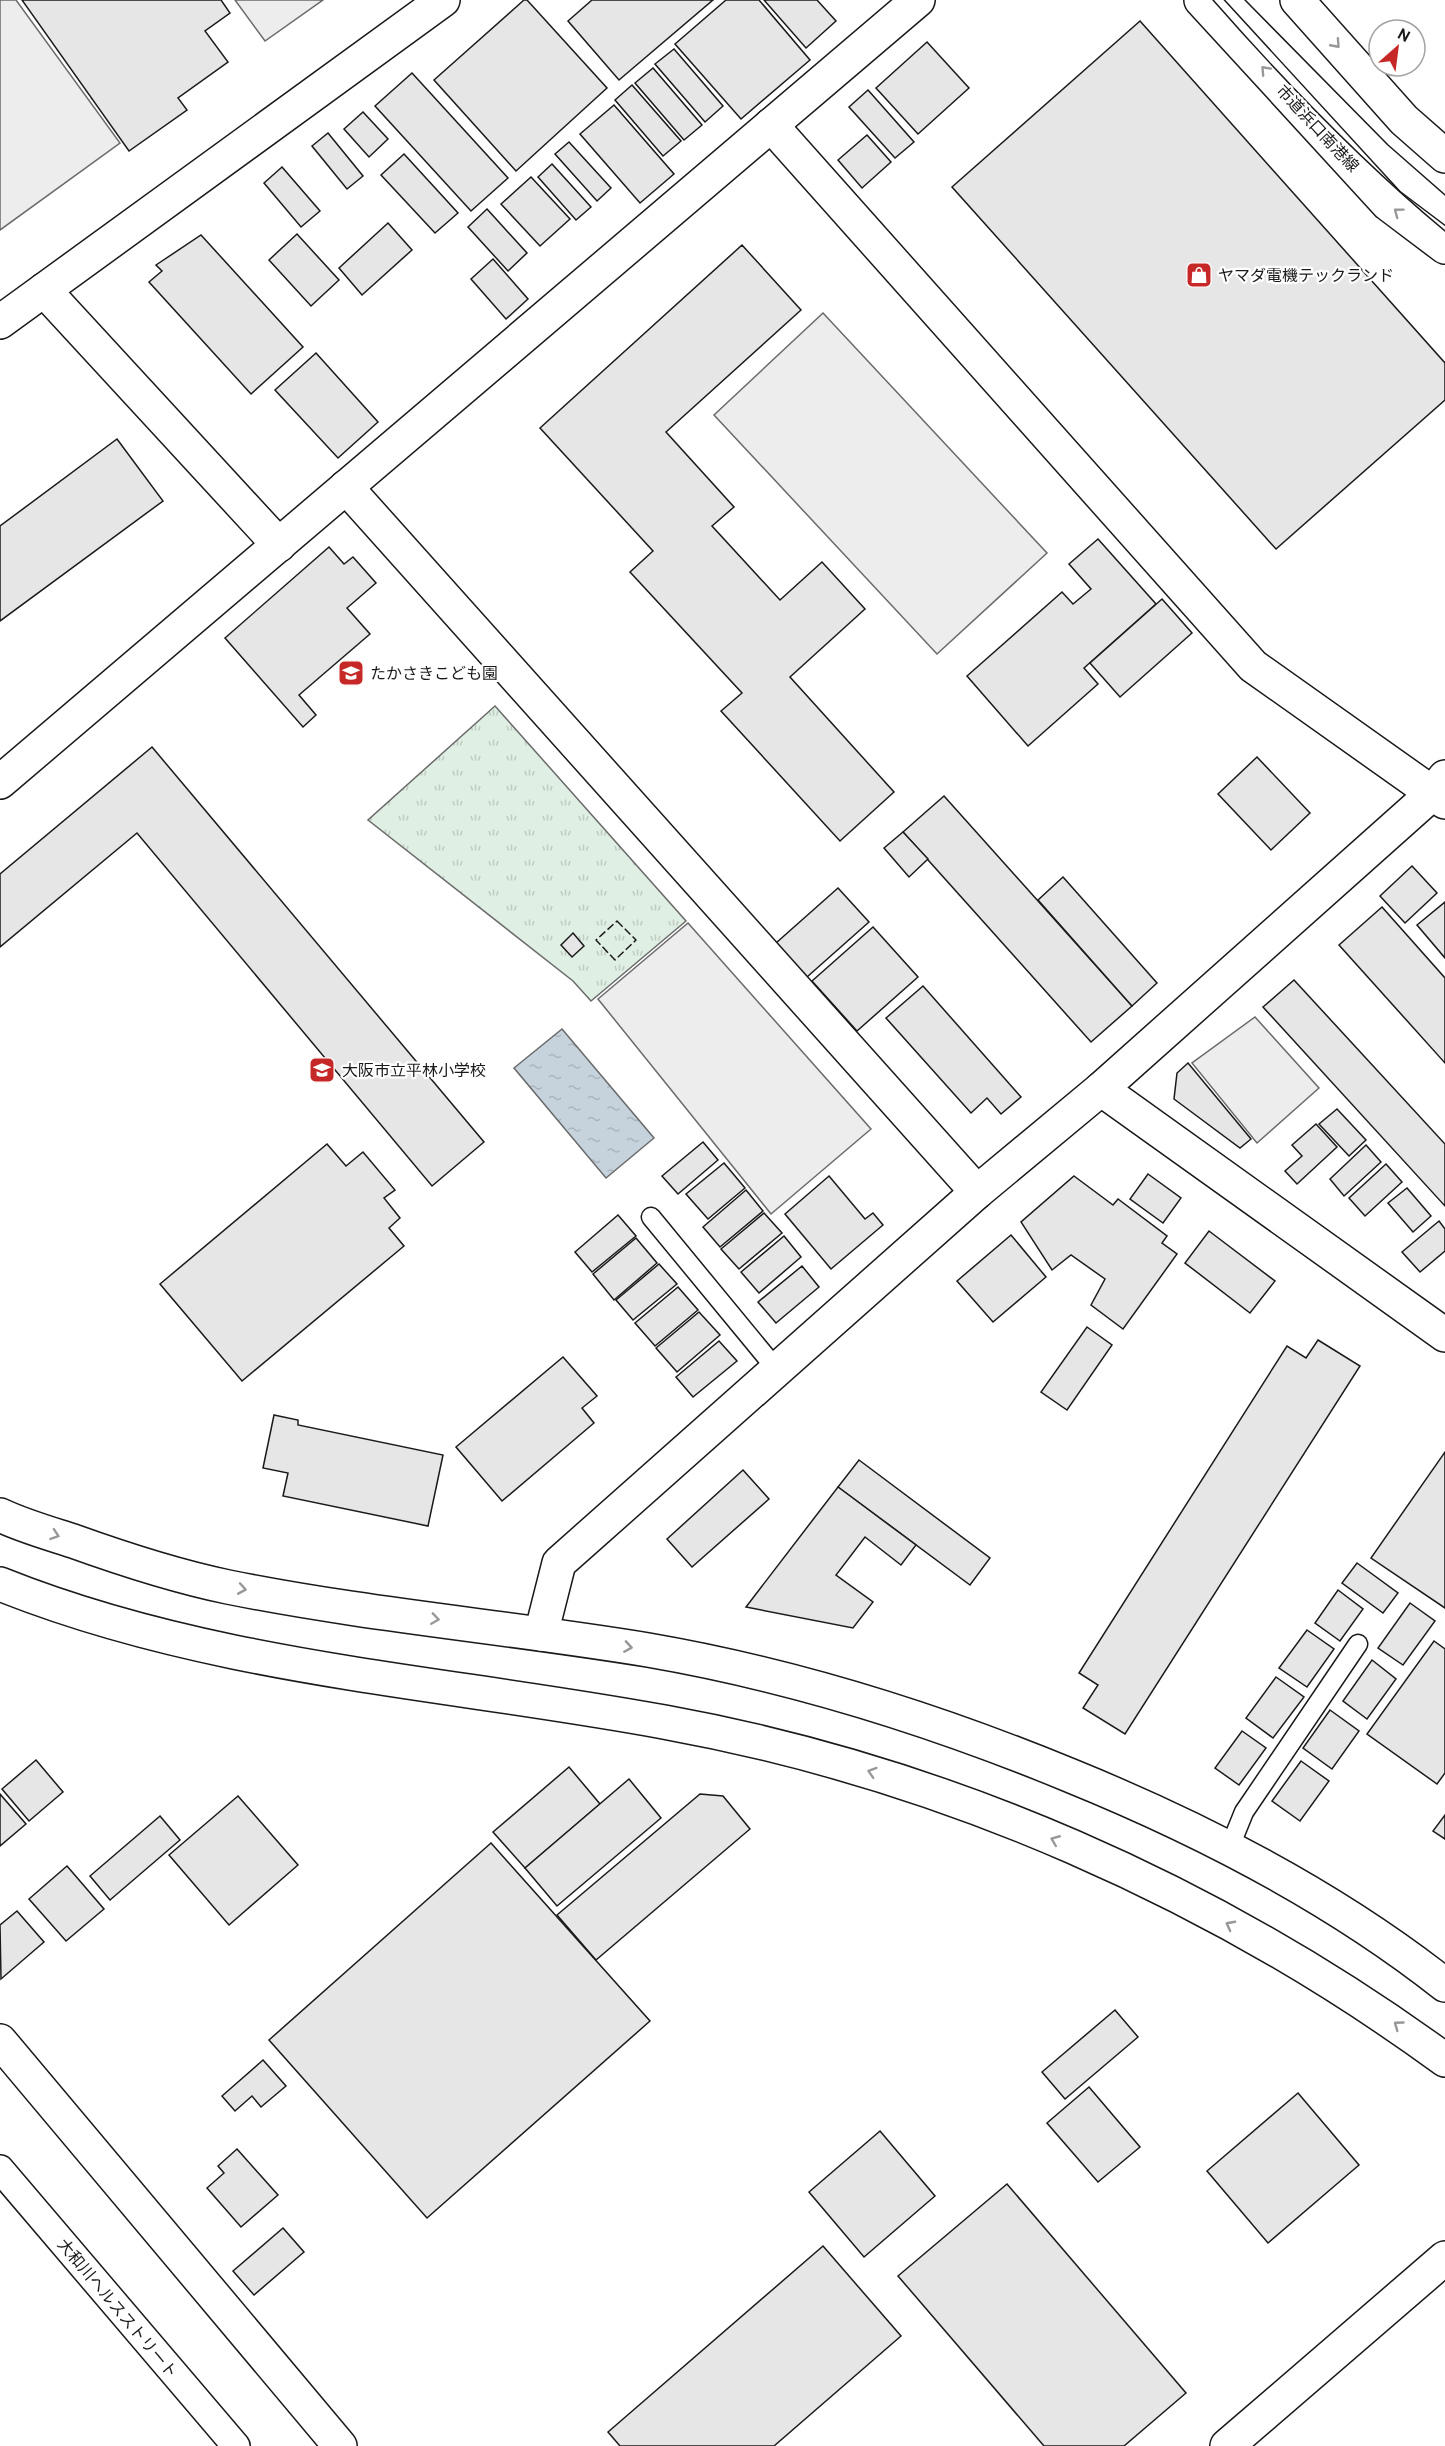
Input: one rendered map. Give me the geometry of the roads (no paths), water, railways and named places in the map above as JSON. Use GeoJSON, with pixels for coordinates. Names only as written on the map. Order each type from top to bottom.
{"type":"FeatureCollection","features":[{"type":"Feature","properties":{"kind":"street"},"geometry":{"type":"LineString","coordinates":[[0,322],[443,0]]}},
{"type":"Feature","properties":{"kind":"street"},"geometry":{"type":"LineString","coordinates":[[0,782],[918,0]]}},
{"type":"Feature","properties":{"kind":"street","name":"市道浜口南港線"},"geometry":{"type":"LineString","coordinates":[[1200,0],[1388,204],[1445,247]]}},
{"type":"Feature","properties":{"kind":"street"},"geometry":{"type":"LineString","coordinates":[[1297,0],[1404,120],[1445,156]]}},
{"type":"Feature","properties":{"kind":"street"},"geometry":{"type":"LineString","coordinates":[[541,1634],[559,1563],[977,1192],[1101,1089],[1441,791],[1253,666],[771,125]]}},
{"type":"Feature","properties":{"kind":"street"},"geometry":{"type":"LineString","coordinates":[[44,290],[279,544]]}},
{"type":"Feature","properties":{"kind":"street"},"geometry":{"type":"LineString","coordinates":[[346,488],[977,1192]]}},
{"type":"Feature","properties":{"kind":"street"},"geometry":{"type":"LineString","coordinates":[[1101,1089],[1445,1335]]}},
{"type":"Feature","properties":{"kind":"street"},"geometry":{"type":"LineString","coordinates":[[0,1515],[118,1557],[225,1586],[332,1606],[651,1651],[779,1677],[928,1721],[1143,1805],[1229,1849],[1328,1903],[1417,1963],[1445,1986]]}},
{"type":"Feature","properties":{"kind":"street"},"geometry":{"type":"LineString","coordinates":[[0,1584],[28,1596],[130,1628],[222,1651],[327,1670],[667,1723],[771,1746],[871,1772],[966,1804],[1066,1844],[1165,1891],[1286,1954],[1379,2012],[1445,2060]]}},
{"type":"Feature","properties":{"kind":"street"},"geometry":{"type":"LineString","coordinates":[[0,2041],[340,2446]]}},
{"type":"Feature","properties":{"kind":"street","name":"大和川ヘルスストリート"},"geometry":{"type":"LineString","coordinates":[[0,2169],[236,2446]]}},
{"type":"Feature","properties":{"kind":"street"},"geometry":{"type":"LineString","coordinates":[[1227,2446],[1445,2258]]}},
{"type":"Feature","properties":{"kind":"lane"},"geometry":{"type":"LineString","coordinates":[[651,1216],[777,1370]]}},
{"type":"Feature","properties":{"kind":"lane"},"geometry":{"type":"LineString","coordinates":[[1229,1849],[1244,1812],[1358,1644]]}},
{"type":"Feature","properties":{"kind":"water"},"geometry":{"type":"Polygon","coordinates":[[[562,1029],[654,1138],[606,1178],[514,1068],[562,1029]]]}},
{"type":"Feature","properties":{"kind":"tram line"},"geometry":{"type":"LineString","coordinates":[[1213,0],[1324,120],[1383,177],[1445,231]]}},
{"type":"Feature","properties":{"kind":"tram line"},"geometry":{"type":"LineString","coordinates":[[1245,0],[1388,145],[1445,195]]}},
{"type":"Feature","properties":{"kind":"place","name":"ヤマダ電機テックランド"},"geometry":{"type":"Point","coordinates":[1199,275]}},
{"type":"Feature","properties":{"kind":"place","name":"たかさきこども園"},"geometry":{"type":"Point","coordinates":[351,673]}},
{"type":"Feature","properties":{"kind":"place","name":"大阪市立平林小学校"},"geometry":{"type":"Point","coordinates":[322,1070]}}]}
